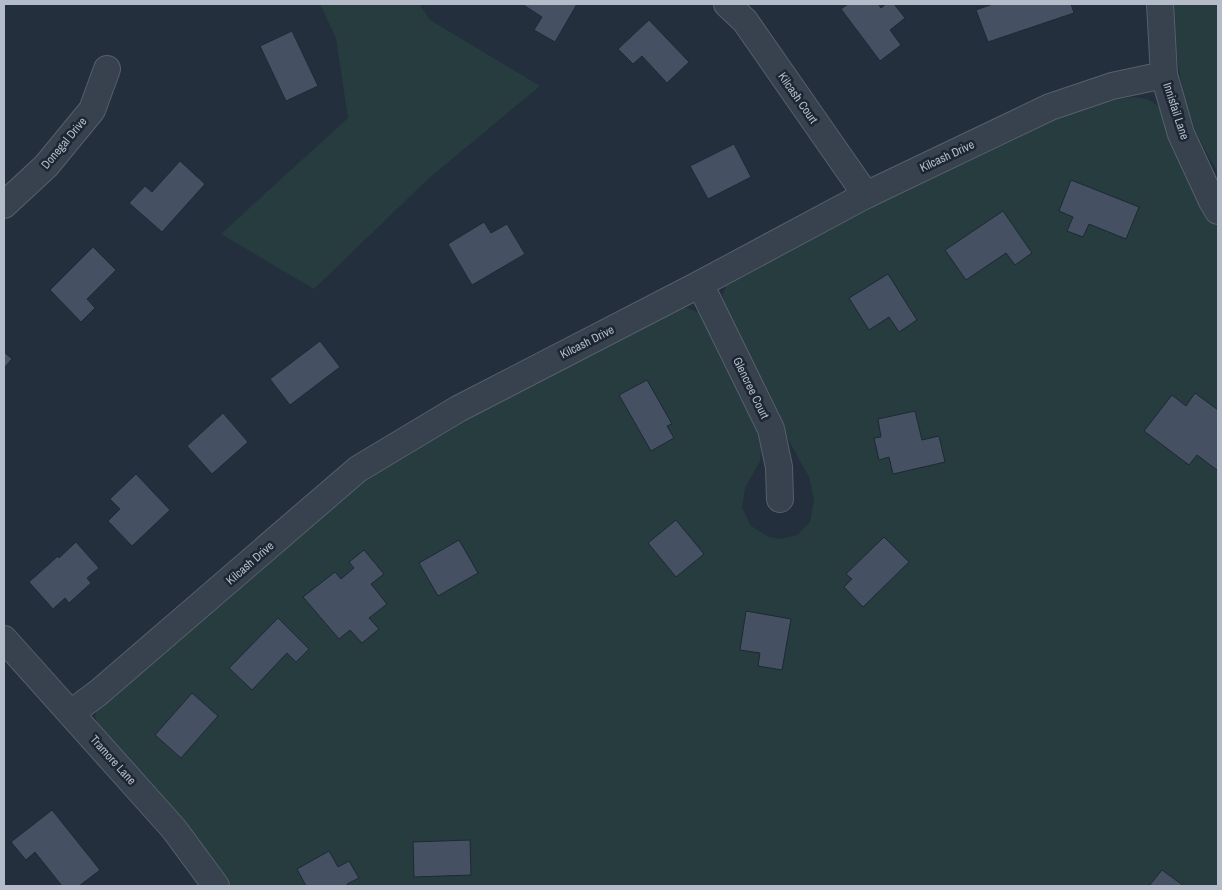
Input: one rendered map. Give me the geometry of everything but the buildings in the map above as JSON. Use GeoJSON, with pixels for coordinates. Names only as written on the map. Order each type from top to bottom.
{"type":"FeatureCollection","features":[{"type":"Feature","properties":{"kind":"street","name":"Kilcash Court"},"geometry":{"type":"LineString","coordinates":[[727,4],[745,21],[866,195]]}},
{"type":"Feature","properties":{"kind":"street","name":"Innisfail Lane"},"geometry":{"type":"LineString","coordinates":[[1160,4],[1164,75],[1182,134],[1218,211]]}},
{"type":"Feature","properties":{"kind":"street","name":"Donegal Drive"},"geometry":{"type":"LineString","coordinates":[[4,205],[46,166],[92,110],[107,70]]}},
{"type":"Feature","properties":{"kind":"street","name":"Kilcash Drive"},"geometry":{"type":"LineString","coordinates":[[71,713],[98,693],[358,469],[458,409],[700,284],[866,195],[1050,107],[1112,86],[1164,75]]}},
{"type":"Feature","properties":{"kind":"street","name":"Glencree Court"},"geometry":{"type":"LineString","coordinates":[[700,284],[771,429],[779,468],[780,499]]}},
{"type":"Feature","properties":{"kind":"street","name":"Tramore Lane"},"geometry":{"type":"LineString","coordinates":[[4,639],[174,829],[216,886]]}},
{"type":"Feature","properties":{"kind":"green space"},"geometry":{"type":"Polygon","coordinates":[[[320,4],[419,4],[430,20],[540,86],[428,179],[314,289],[221,234],[348,118],[336,38],[320,4]]]}},
{"type":"Feature","properties":{"kind":"green space"},"geometry":{"type":"Polygon","coordinates":[[[1169,4],[1218,4],[1218,173],[1197,135],[1183,94],[1169,4]]]}},
{"type":"Feature","properties":{"kind":"green space"},"geometry":{"type":"Polygon","coordinates":[[[1134,97],[1147,99],[1160,107],[1184,172],[1218,225],[1218,886],[231,886],[216,863],[100,732],[95,716],[100,701],[256,563],[396,456],[678,308],[687,308],[700,313],[763,435],[760,461],[745,488],[742,508],[751,526],[769,537],[781,539],[797,535],[810,522],[814,499],[809,477],[782,428],[722,307],[723,294],[727,283],[1003,139],[1061,115],[1119,99],[1134,97]]]}}]}
